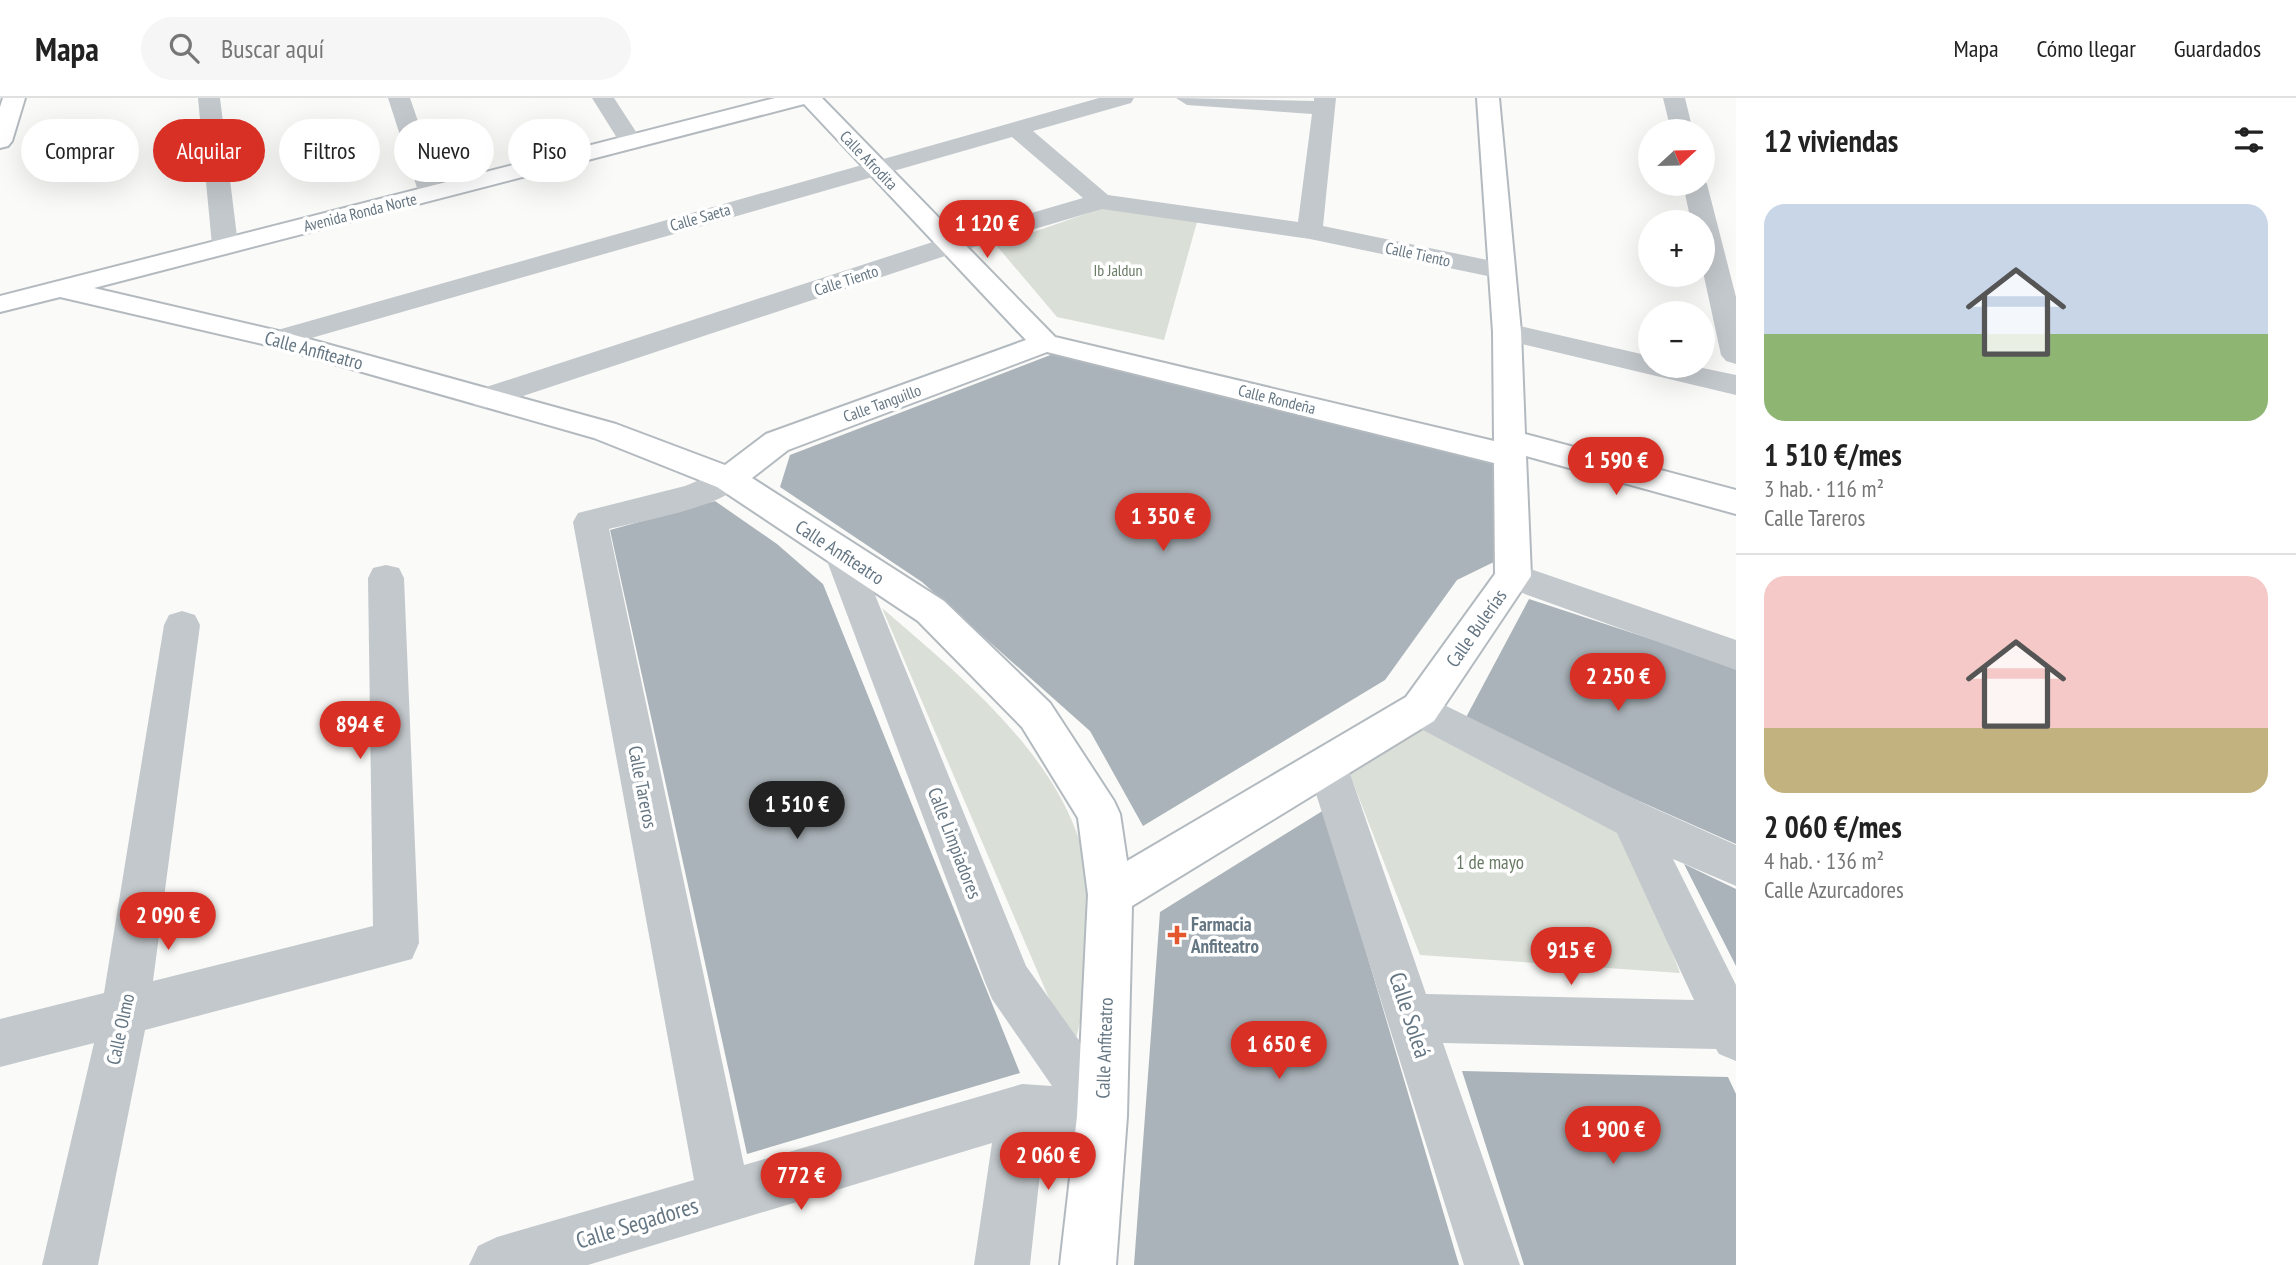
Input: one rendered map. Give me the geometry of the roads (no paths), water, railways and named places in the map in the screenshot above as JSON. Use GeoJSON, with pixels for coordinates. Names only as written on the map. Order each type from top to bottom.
{"type":"FeatureCollection","features":[{"type":"Feature","properties":{"kind":"street"},"geometry":{"type":"LineString","coordinates":[[0,141],[14,98]]}},
{"type":"Feature","properties":{"kind":"street"},"geometry":{"type":"LineString","coordinates":[[209,98],[225,245]]}},
{"type":"Feature","properties":{"kind":"street"},"geometry":{"type":"LineString","coordinates":[[398,98],[431,194]]}},
{"type":"Feature","properties":{"kind":"street"},"geometry":{"type":"LineString","coordinates":[[603,98],[630,141]]}},
{"type":"Feature","properties":{"kind":"street","name":"Avenida Ronda Norte"},"geometry":{"type":"LineString","coordinates":[[0,304],[801,98]]}},
{"type":"Feature","properties":{"kind":"street","name":"Calle Afrodita"},"geometry":{"type":"LineString","coordinates":[[810,98],[1045,342]]}},
{"type":"Feature","properties":{"kind":"street","name":"Calle Saeta"},"geometry":{"type":"LineString","coordinates":[[277,338],[1123,98]]}},
{"type":"Feature","properties":{"kind":"street"},"geometry":{"type":"LineString","coordinates":[[1188,98],[1324,103],[1310,231]]}},
{"type":"Feature","properties":{"kind":"street","name":"Calle Bulerías"},"geometry":{"type":"LineString","coordinates":[[1110,895],[1420,709],[1513,576],[1507,332],[1488,98]]}},
{"type":"Feature","properties":{"kind":"street"},"geometry":{"type":"LineString","coordinates":[[1674,98],[1679,119]]}},
{"type":"Feature","properties":{"kind":"street"},"geometry":{"type":"LineString","coordinates":[[1015,127],[1101,201]]}},
{"type":"Feature","properties":{"kind":"street"},"geometry":{"type":"LineString","coordinates":[[1698,196],[1736,355]]}},
{"type":"Feature","properties":{"kind":"street","name":"Calle Tiento"},"geometry":{"type":"LineString","coordinates":[[485,398],[951,246],[1101,201],[1310,231],[1502,271]]}},
{"type":"Feature","properties":{"kind":"street","name":"Calle Anfiteatro"},"geometry":{"type":"LineString","coordinates":[[62,289],[277,338],[606,431],[729,479],[931,611],[1036,715],[1100,814],[1110,895],[1102,1116],[1088,1265]]}},
{"type":"Feature","properties":{"kind":"street"},"geometry":{"type":"LineString","coordinates":[[1507,332],[1638,362]]}},
{"type":"Feature","properties":{"kind":"street","name":"Calle Rondeña"},"geometry":{"type":"LineString","coordinates":[[1045,342],[1736,502]]}},
{"type":"Feature","properties":{"kind":"street","name":"Calle Tanguillo"},"geometry":{"type":"LineString","coordinates":[[729,479],[777,442],[1045,342]]}},
{"type":"Feature","properties":{"kind":"street"},"geometry":{"type":"LineString","coordinates":[[1706,378],[1736,385]]}},
{"type":"Feature","properties":{"kind":"street","name":"Calle Tareros"},"geometry":{"type":"LineString","coordinates":[[724,1196],[590,522],[694,495],[729,479]]}},
{"type":"Feature","properties":{"kind":"street","name":"Calle Limpiadores"},"geometry":{"type":"LineString","coordinates":[[841,553],[1009,982],[1102,1116]]}},
{"type":"Feature","properties":{"kind":"street"},"geometry":{"type":"LineString","coordinates":[[1513,576],[1736,655]]}},
{"type":"Feature","properties":{"kind":"street"},"geometry":{"type":"LineString","coordinates":[[0,1043],[396,943],[386,578]]}},
{"type":"Feature","properties":{"kind":"street","name":"Calle Olmo"},"geometry":{"type":"LineString","coordinates":[[70,1265],[125,1012],[182,625]]}},
{"type":"Feature","properties":{"kind":"street"},"geometry":{"type":"LineString","coordinates":[[1420,709],[1632,819],[1736,866]]}},
{"type":"Feature","properties":{"kind":"street","name":"Calle Soleá"},"geometry":{"type":"LineString","coordinates":[[1327,765],[1492,1265]]}},
{"type":"Feature","properties":{"kind":"street"},"geometry":{"type":"LineString","coordinates":[[1411,1018],[1733,1031],[1632,819]]}},
{"type":"Feature","properties":{"kind":"street"},"geometry":{"type":"LineString","coordinates":[[1002,1265],[1022,1109]]}},
{"type":"Feature","properties":{"kind":"street","name":"Calle Segadores"},"geometry":{"type":"LineString","coordinates":[[497,1265],[1022,1109],[1102,1116]]}},
{"type":"Feature","properties":{"kind":"place","name":"Farmacia Anfiteatro"},"geometry":{"type":"Point","coordinates":[1177,935]}},
{"type":"Feature","properties":{"kind":"park label","name":"Ib Jaldun"},"geometry":{"type":"Point","coordinates":[1118,270]}},
{"type":"Feature","properties":{"kind":"park label","name":"1 de mayo"},"geometry":{"type":"Point","coordinates":[1490,862]}}]}
